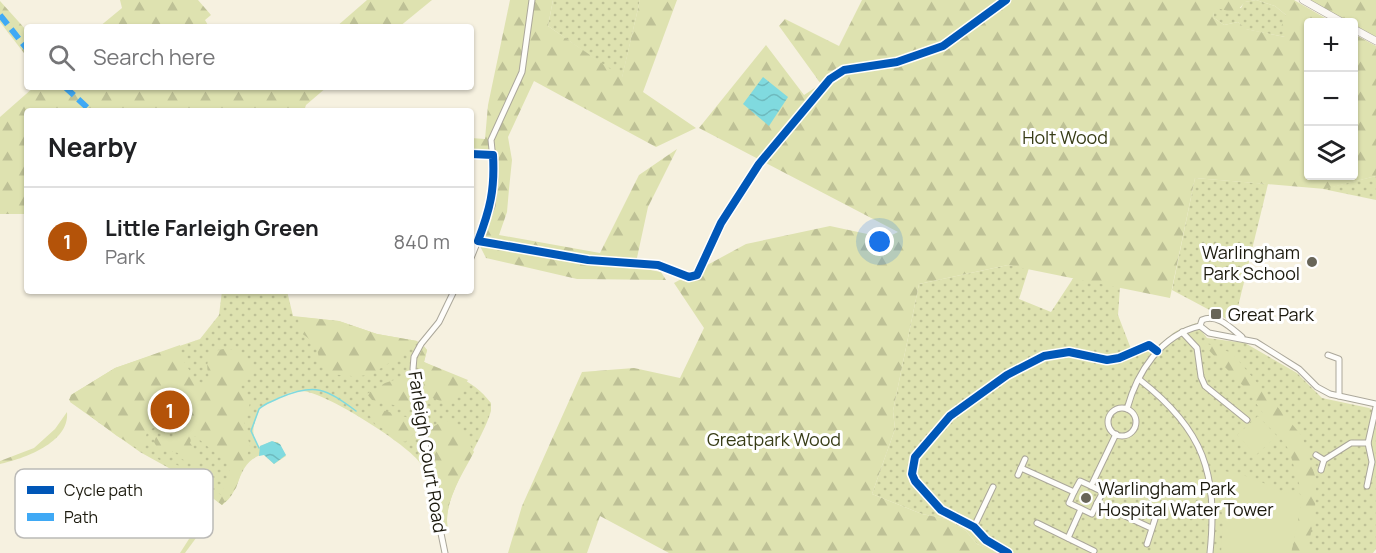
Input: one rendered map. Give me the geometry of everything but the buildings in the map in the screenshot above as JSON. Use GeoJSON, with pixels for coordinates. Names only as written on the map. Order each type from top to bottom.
{"type":"FeatureCollection","features":[{"type":"Feature","properties":{"kind":"street"},"geometry":{"type":"LineString","coordinates":[[474,251],[492,206],[495,179],[491,140],[522,72],[532,0]]}},
{"type":"Feature","properties":{"kind":"street"},"geometry":{"type":"LineString","coordinates":[[1303,0],[1335,18]]}},
{"type":"Feature","properties":{"kind":"street"},"geometry":{"type":"LineString","coordinates":[[1358,32],[1376,41]]}},
{"type":"Feature","properties":{"kind":"street","name":"Farleigh Court Road"},"geometry":{"type":"LineString","coordinates":[[445,553],[427,465],[423,412],[413,369],[414,357],[421,344],[439,322],[453,294]]}},
{"type":"Feature","properties":{"kind":"street"},"geometry":{"type":"LineString","coordinates":[[1200,326],[1202,320],[1207,318],[1223,322],[1244,338]]}},
{"type":"Feature","properties":{"kind":"street"},"geometry":{"type":"LineString","coordinates":[[1127,409],[1157,351],[1182,332],[1200,326]]}},
{"type":"Feature","properties":{"kind":"street"},"geometry":{"type":"LineString","coordinates":[[1200,326],[1209,333],[1256,342],[1299,369],[1317,387],[1339,396],[1376,405],[1368,443],[1372,462],[1367,486]]}},
{"type":"Feature","properties":{"kind":"street"},"geometry":{"type":"LineString","coordinates":[[1182,332],[1197,348],[1201,377],[1205,386],[1247,420]]}},
{"type":"Feature","properties":{"kind":"street"},"geometry":{"type":"LineString","coordinates":[[1008,553],[986,540],[974,527],[941,510],[912,474],[915,457],[950,416],[1008,375],[1044,356],[1068,352],[1107,360],[1119,358],[1149,345],[1157,351]]}},
{"type":"Feature","properties":{"kind":"street"},"geometry":{"type":"LineString","coordinates":[[1328,356],[1348,360]]}},
{"type":"Feature","properties":{"kind":"street"},"geometry":{"type":"LineString","coordinates":[[1339,359],[1339,396]]}},
{"type":"Feature","properties":{"kind":"street"},"geometry":{"type":"LineString","coordinates":[[1140,380],[1170,406],[1191,430],[1199,445],[1211,498],[1210,553]]}},
{"type":"Feature","properties":{"kind":"street"},"geometry":{"type":"LineString","coordinates":[[1116,409],[1127,409],[1135,416],[1136,426],[1125,435],[1116,434],[1109,424],[1110,415],[1116,409]]}},
{"type":"Feature","properties":{"kind":"street"},"geometry":{"type":"LineString","coordinates":[[1091,486],[1116,434]]}},
{"type":"Feature","properties":{"kind":"street"},"geometry":{"type":"LineString","coordinates":[[1321,470],[1324,460],[1351,443],[1368,443]]}},
{"type":"Feature","properties":{"kind":"street"},"geometry":{"type":"LineString","coordinates":[[1316,455],[1324,460]]}},
{"type":"Feature","properties":{"kind":"street"},"geometry":{"type":"LineString","coordinates":[[1018,475],[1025,459]]}},
{"type":"Feature","properties":{"kind":"street"},"geometry":{"type":"LineString","coordinates":[[1022,468],[1074,492]]}},
{"type":"Feature","properties":{"kind":"street"},"geometry":{"type":"LineString","coordinates":[[1080,481],[1091,486],[1103,492],[1092,514],[1069,503],[1080,481]]}},
{"type":"Feature","properties":{"kind":"street"},"geometry":{"type":"LineString","coordinates":[[974,527],[993,487]]}},
{"type":"Feature","properties":{"kind":"street"},"geometry":{"type":"LineString","coordinates":[[1097,503],[1151,528]]}},
{"type":"Feature","properties":{"kind":"street"},"geometry":{"type":"LineString","coordinates":[[1068,537],[1082,509]]}},
{"type":"Feature","properties":{"kind":"street"},"geometry":{"type":"LineString","coordinates":[[1147,544],[1155,519]]}},
{"type":"Feature","properties":{"kind":"street"},"geometry":{"type":"LineString","coordinates":[[1037,523],[1094,551]]}},
{"type":"Feature","properties":{"kind":"green space"},"geometry":{"type":"Polygon","coordinates":[[[120,0],[198,0],[211,15],[205,20],[207,24],[103,24],[122,8],[120,0]]]}},
{"type":"Feature","properties":{"kind":"green space"},"geometry":{"type":"Polygon","coordinates":[[[367,0],[432,0],[403,24],[339,24],[367,0]]]}},
{"type":"Feature","properties":{"kind":"green space"},"geometry":{"type":"Polygon","coordinates":[[[510,0],[553,0],[548,26],[622,77],[640,0],[677,0],[643,92],[696,128],[656,147],[534,81],[508,137],[512,160],[507,212],[499,235],[600,253],[639,175],[677,149],[648,207],[635,267],[661,272],[666,280],[577,279],[486,258],[479,244],[493,210],[497,177],[496,152],[485,151],[484,159],[474,157],[474,138],[485,139],[488,105],[510,0]]]}},
{"type":"Feature","properties":{"kind":"green space"},"geometry":{"type":"Polygon","coordinates":[[[553,0],[640,0],[622,78],[548,26],[553,0]]]}},
{"type":"Feature","properties":{"kind":"green space"},"geometry":{"type":"Polygon","coordinates":[[[862,0],[1256,0],[1294,0],[1325,18],[1304,18],[1304,180],[1358,180],[1358,36],[1376,46],[1376,176],[1325,189],[1195,178],[1170,298],[1008,265],[919,284],[893,411],[895,429],[872,494],[922,514],[947,519],[966,531],[977,544],[999,553],[669,553],[600,516],[587,553],[508,553],[522,506],[582,372],[634,368],[680,378],[704,328],[674,283],[746,244],[830,226],[886,238],[898,232],[699,128],[766,45],[804,95],[821,84],[779,26],[785,19],[839,46],[862,0]],[[1256,0],[1245,2],[1235,13],[1213,7],[1214,18],[1224,25],[1238,22],[1246,29],[1285,37],[1281,27],[1286,15],[1275,6],[1256,0]]]}},
{"type":"Feature","properties":{"kind":"green space"},"geometry":{"type":"Polygon","coordinates":[[[1256,0],[1275,6],[1286,15],[1285,37],[1245,29],[1238,22],[1224,25],[1214,18],[1212,6],[1241,8],[1244,2],[1256,0]]]}},
{"type":"Feature","properties":{"kind":"green space"},"geometry":{"type":"Polygon","coordinates":[[[1307,0],[1376,0],[1376,38],[1358,28],[1358,18],[1341,18],[1307,0]]]}},
{"type":"Feature","properties":{"kind":"green space"},"geometry":{"type":"Polygon","coordinates":[[[0,1],[24,28],[24,53],[0,22],[0,1]]]}},
{"type":"Feature","properties":{"kind":"green space"},"geometry":{"type":"Polygon","coordinates":[[[31,90],[324,90],[305,108],[24,108],[24,214],[0,214],[0,117],[31,90]]]}},
{"type":"Feature","properties":{"kind":"green space"},"geometry":{"type":"Polygon","coordinates":[[[1376,176],[1376,200],[1323,189],[1376,176]]]}},
{"type":"Feature","properties":{"kind":"green space"},"geometry":{"type":"Polygon","coordinates":[[[1195,178],[1268,184],[1234,323],[1172,290],[1195,178]]]}},
{"type":"Feature","properties":{"kind":"green space"},"geometry":{"type":"Polygon","coordinates":[[[1008,265],[1029,268],[1019,299],[1051,312],[1074,277],[1120,287],[1118,315],[1131,349],[1149,342],[1157,346],[1176,331],[1196,323],[1207,338],[1245,343],[1297,373],[1322,398],[1369,408],[1376,412],[1376,549],[1373,553],[998,553],[977,544],[966,531],[947,519],[922,514],[872,494],[895,429],[893,411],[919,284],[1008,265]]]}},
{"type":"Feature","properties":{"kind":"green space"},"geometry":{"type":"Polygon","coordinates":[[[222,294],[288,294],[293,316],[339,321],[377,334],[417,341],[427,350],[424,362],[468,382],[483,394],[491,403],[491,411],[450,502],[447,516],[448,529],[439,530],[428,479],[421,464],[413,455],[365,420],[312,393],[291,392],[260,408],[253,432],[256,442],[259,447],[270,442],[278,442],[286,456],[274,464],[263,454],[254,458],[247,464],[234,492],[222,505],[213,498],[213,469],[171,469],[140,452],[70,402],[71,395],[115,368],[200,339],[219,315],[222,294]]]}},
{"type":"Feature","properties":{"kind":"green space"},"geometry":{"type":"Polygon","coordinates":[[[298,317],[339,321],[377,334],[417,341],[375,371],[357,376],[332,375],[320,363],[316,344],[300,332],[298,317]]]}},
{"type":"Feature","properties":{"kind":"green space"},"geometry":{"type":"Polygon","coordinates":[[[1200,341],[1232,353],[1302,436],[1316,479],[1315,512],[1307,553],[1291,553],[1303,497],[1289,450],[1246,389],[1200,341]]]}},
{"type":"Feature","properties":{"kind":"green space"},"geometry":{"type":"Polygon","coordinates":[[[180,345],[185,364],[196,381],[204,384],[210,379],[207,366],[210,357],[216,351],[234,350],[249,363],[253,374],[240,387],[241,394],[250,403],[244,425],[250,446],[236,488],[222,505],[213,498],[213,490],[221,495],[231,466],[195,436],[191,438],[190,443],[200,456],[199,463],[193,465],[180,458],[178,453],[158,449],[154,442],[156,437],[176,437],[179,434],[178,421],[185,404],[181,402],[161,423],[147,432],[143,449],[161,461],[186,469],[172,469],[117,436],[69,400],[71,395],[115,368],[180,345]]]}},
{"type":"Feature","properties":{"kind":"green space"},"geometry":{"type":"Polygon","coordinates":[[[424,346],[427,350],[424,362],[468,380],[458,394],[445,403],[423,394],[424,372],[418,358],[424,346]]]}},
{"type":"Feature","properties":{"kind":"green space"},"geometry":{"type":"Polygon","coordinates":[[[403,377],[411,382],[419,411],[372,400],[367,394],[385,383],[403,377]]]}},
{"type":"Feature","properties":{"kind":"green space"},"geometry":{"type":"Polygon","coordinates":[[[372,407],[416,420],[418,431],[405,442],[375,424],[367,411],[372,407]]]}},
{"type":"Feature","properties":{"kind":"green space"},"geometry":{"type":"Polygon","coordinates":[[[67,412],[66,423],[53,441],[32,454],[0,464],[0,461],[34,448],[55,429],[67,412]]]}},
{"type":"Feature","properties":{"kind":"green space"},"geometry":{"type":"Polygon","coordinates":[[[1258,416],[1277,436],[1256,455],[1237,435],[1258,416]]]}},
{"type":"Feature","properties":{"kind":"green space"},"geometry":{"type":"Polygon","coordinates":[[[444,420],[458,425],[474,452],[459,479],[451,500],[448,510],[448,529],[444,529],[431,467],[428,430],[444,420]]]}},
{"type":"Feature","properties":{"kind":"green space"},"geometry":{"type":"Polygon","coordinates":[[[1216,469],[1254,478],[1284,494],[1295,490],[1303,497],[1291,553],[1221,553],[1223,523],[1216,469]]]}},
{"type":"Feature","properties":{"kind":"green space"},"geometry":{"type":"Polygon","coordinates":[[[190,538],[196,538],[185,553],[180,553],[190,538]]]}},
{"type":"Feature","properties":{"kind":"water"},"geometry":{"type":"Polygon","coordinates":[[[763,77],[788,97],[769,126],[743,104],[763,77]]]}},
{"type":"Feature","properties":{"kind":"water"},"geometry":{"type":"Polygon","coordinates":[[[272,441],[280,444],[286,455],[274,464],[264,455],[259,456],[260,446],[272,441]]]}},
{"type":"Feature","properties":{"kind":"waterway"},"geometry":{"type":"LineString","coordinates":[[259,448],[251,431],[259,409],[291,393],[311,389],[319,390],[336,397],[356,411]]}},
{"type":"Feature","properties":{"kind":"marked path"},"geometry":{"type":"LineString","coordinates":[[0,15],[24,45]]}},
{"type":"Feature","properties":{"kind":"marked path"},"geometry":{"type":"LineString","coordinates":[[68,90],[88,108]]}},
{"type":"Feature","properties":{"kind":"cycle path"},"geometry":{"type":"LineString","coordinates":[[474,154],[493,155],[491,199],[478,241],[588,260],[658,265],[689,277],[697,275],[721,223],[759,164],[830,79],[844,70],[897,62],[943,46],[1006,0]]}},
{"type":"Feature","properties":{"kind":"cycle path"},"geometry":{"type":"LineString","coordinates":[[1008,553],[986,540],[974,527],[941,510],[915,481],[912,474],[915,457],[950,416],[1007,375],[1044,356],[1069,352],[1107,360],[1119,358],[1149,345],[1157,351]]}},
{"type":"Feature","properties":{"kind":"place","name":"Warlingham Park School"},"geometry":{"type":"Point","coordinates":[1312,262]}},
{"type":"Feature","properties":{"kind":"place","name":"Great Park"},"geometry":{"type":"Point","coordinates":[1216,314]}},
{"type":"Feature","properties":{"kind":"place","name":"Little Farleigh Green"},"geometry":{"type":"Point","coordinates":[170,410]}},
{"type":"Feature","properties":{"kind":"place","name":"Warlingham Park Hospital Water Tower"},"geometry":{"type":"Point","coordinates":[1086,498]}},
{"type":"Feature","properties":{"kind":"park label","name":"Holt Wood"},"geometry":{"type":"Point","coordinates":[1065,137]}},
{"type":"Feature","properties":{"kind":"park label","name":"Greatpark Wood"},"geometry":{"type":"Point","coordinates":[774,439]}}]}
